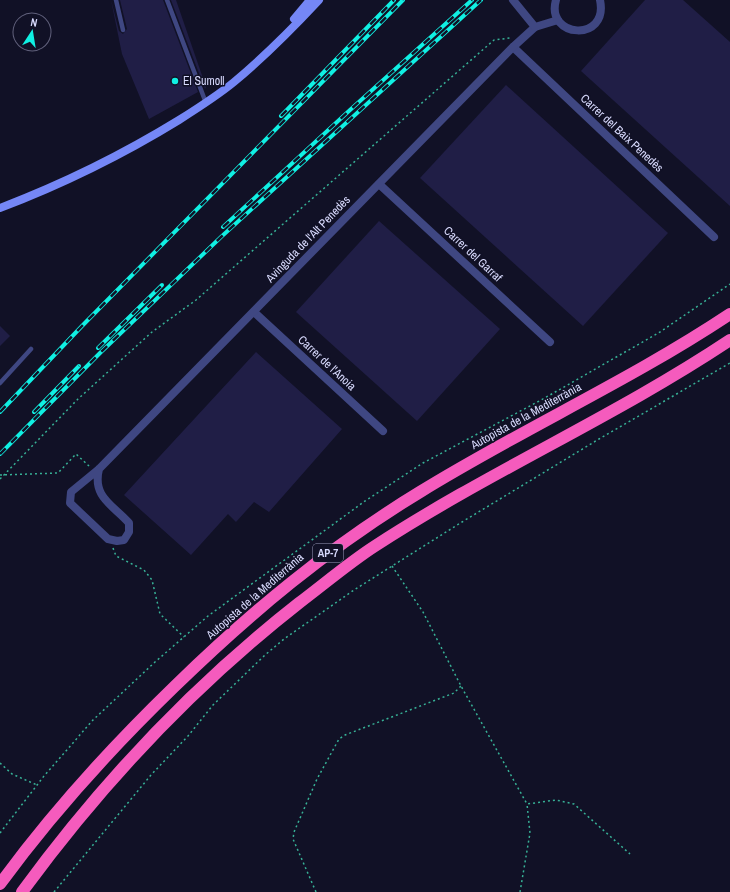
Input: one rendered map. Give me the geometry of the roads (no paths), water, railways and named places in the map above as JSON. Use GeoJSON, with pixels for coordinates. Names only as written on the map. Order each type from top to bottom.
{"type":"FeatureCollection","features":[{"type":"Feature","properties":{"kind":"highway","name":"Autopista de la Mediterrània"},"geometry":{"type":"LineString","coordinates":[[0,884],[61,806],[136,725],[242,623],[298,575],[358,532],[420,492],[661,357],[730,314]]}},
{"type":"Feature","properties":{"kind":"highway","name":"AP-7"},"geometry":{"type":"LineString","coordinates":[[22,892],[91,803],[172,715],[230,660],[317,589],[373,547],[421,518],[647,390],[730,340]]}},
{"type":"Feature","properties":{"kind":"main road"},"geometry":{"type":"LineString","coordinates":[[275,44],[310,0]]}},
{"type":"Feature","properties":{"kind":"main road"},"geometry":{"type":"LineString","coordinates":[[0,208],[38,194],[95,167],[152,136],[206,103],[233,83],[283,38],[319,0]]}},
{"type":"Feature","properties":{"kind":"street"},"geometry":{"type":"LineString","coordinates":[[513,0],[535,27],[558,20]]}},
{"type":"Feature","properties":{"kind":"street"},"geometry":{"type":"LineString","coordinates":[[556,0],[555,11],[558,20],[571,30],[579,31],[589,29],[597,21],[601,13],[600,0]]}},
{"type":"Feature","properties":{"kind":"street","name":"Avinguda de l'Alt Penedès"},"geometry":{"type":"LineString","coordinates":[[97,470],[97,486],[102,497],[129,523],[129,532],[124,540],[117,541],[108,539],[70,503],[72,492],[97,470],[513,47],[535,27]]}},
{"type":"Feature","properties":{"kind":"street","name":"Carrer del Baix Penedès"},"geometry":{"type":"LineString","coordinates":[[513,47],[714,237]]}},
{"type":"Feature","properties":{"kind":"street","name":"Carrer del Garraf"},"geometry":{"type":"LineString","coordinates":[[379,184],[550,342]]}},
{"type":"Feature","properties":{"kind":"street","name":"Carrer de l'Anoia"},"geometry":{"type":"LineString","coordinates":[[254,312],[383,431]]}},
{"type":"Feature","properties":{"kind":"lane"},"geometry":{"type":"LineString","coordinates":[[116,0],[123,30]]}},
{"type":"Feature","properties":{"kind":"lane"},"geometry":{"type":"LineString","coordinates":[[167,0],[206,103]]}},
{"type":"Feature","properties":{"kind":"lane"},"geometry":{"type":"LineString","coordinates":[[0,383],[31,349]]}},
{"type":"Feature","properties":{"kind":"railway"},"geometry":{"type":"LineString","coordinates":[[281,116],[394,0]]}},
{"type":"Feature","properties":{"kind":"railway"},"geometry":{"type":"LineString","coordinates":[[0,412],[82,326],[403,0]]}},
{"type":"Feature","properties":{"kind":"railway"},"geometry":{"type":"LineString","coordinates":[[223,227],[472,0]]}},
{"type":"Feature","properties":{"kind":"railway"},"geometry":{"type":"LineString","coordinates":[[0,454],[100,353],[221,237],[481,0]]}},
{"type":"Feature","properties":{"kind":"railway"},"geometry":{"type":"LineString","coordinates":[[98,348],[162,285]]}},
{"type":"Feature","properties":{"kind":"railway"},"geometry":{"type":"LineString","coordinates":[[34,412],[79,366]]}},
{"type":"Feature","properties":{"kind":"place","name":"El Sumoll"},"geometry":{"type":"Point","coordinates":[175,81]}}]}
